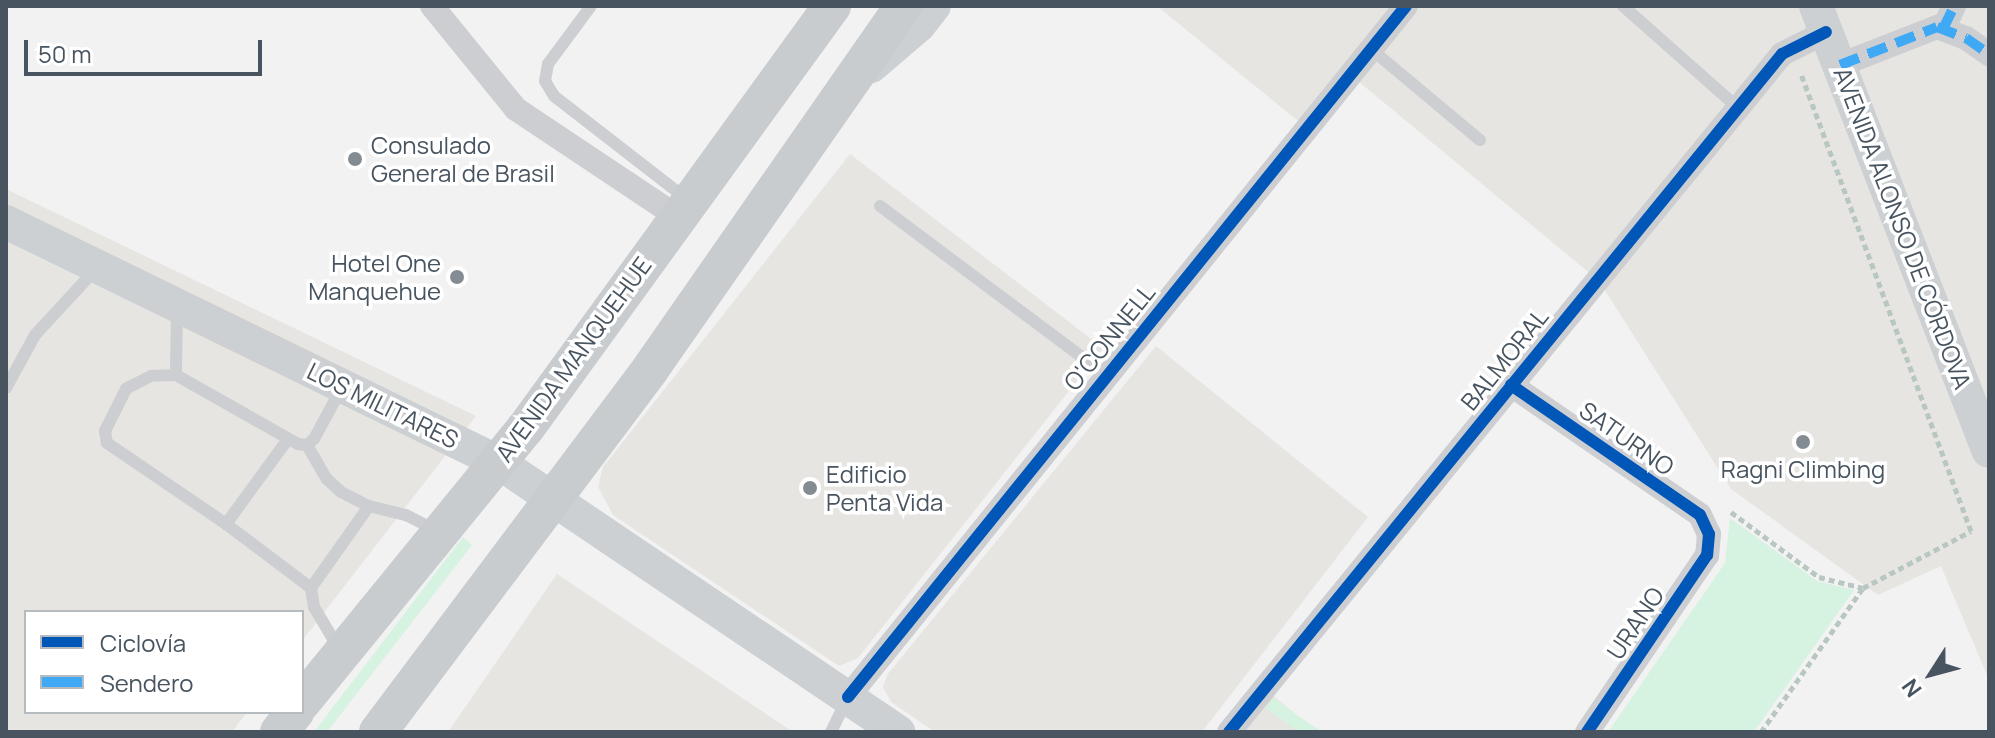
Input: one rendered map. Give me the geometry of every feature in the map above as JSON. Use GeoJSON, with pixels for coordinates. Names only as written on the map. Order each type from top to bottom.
{"type":"FeatureCollection","features":[{"type":"Feature","properties":{"kind":"main road","name":"AVENIDA MANQUEHUE"},"geometry":{"type":"LineString","coordinates":[[304,699],[498,462],[832,6]]}},
{"type":"Feature","properties":{"kind":"main road"},"geometry":{"type":"LineString","coordinates":[[378,732],[556,499],[904,6]]}},
{"type":"Feature","properties":{"kind":"main road"},"geometry":{"type":"LineString","coordinates":[[850,84],[919,25],[934,6]]}},
{"type":"Feature","properties":{"kind":"main road","name":"AVENIDA ALONSO DE CÓRDOVA"},"geometry":{"type":"LineString","coordinates":[[1821,19],[1989,451]]}},
{"type":"Feature","properties":{"kind":"main road","name":"LOS MILITARES"},"geometry":{"type":"LineString","coordinates":[[6,222],[498,462],[899,732]]}},
{"type":"Feature","properties":{"kind":"main road"},"geometry":{"type":"LineString","coordinates":[[279,732],[293,714]]}},
{"type":"Feature","properties":{"kind":"street"},"geometry":{"type":"LineString","coordinates":[[432,6],[516,109],[684,209]]}},
{"type":"Feature","properties":{"kind":"street","name":"O'CONNELL"},"geometry":{"type":"LineString","coordinates":[[848,697],[1406,6]]}},
{"type":"Feature","properties":{"kind":"street"},"geometry":{"type":"LineString","coordinates":[[1943,29],[1954,6]]}},
{"type":"Feature","properties":{"kind":"street","name":"BALMORAL"},"geometry":{"type":"LineString","coordinates":[[1229,732],[1737,107],[1790,47],[1821,19]]}},
{"type":"Feature","properties":{"kind":"street"},"geometry":{"type":"LineString","coordinates":[[1840,65],[1937,27],[1989,54]]}},
{"type":"Feature","properties":{"kind":"street","name":"SATURNO"},"geometry":{"type":"LineString","coordinates":[[1511,385],[1704,525]]}},
{"type":"Feature","properties":{"kind":"street","name":"URANO"},"geometry":{"type":"LineString","coordinates":[[1587,732],[1707,555],[1704,525]]}},
{"type":"Feature","properties":{"kind":"lane"},"geometry":{"type":"LineString","coordinates":[[591,6],[548,64],[545,81],[554,96],[684,209]]}},
{"type":"Feature","properties":{"kind":"lane"},"geometry":{"type":"LineString","coordinates":[[1623,6],[1737,107]]}},
{"type":"Feature","properties":{"kind":"lane"},"geometry":{"type":"LineString","coordinates":[[1371,49],[1480,140]]}},
{"type":"Feature","properties":{"kind":"lane"},"geometry":{"type":"LineString","coordinates":[[880,206],[1106,375]]}},
{"type":"Feature","properties":{"kind":"lane"},"geometry":{"type":"LineString","coordinates":[[6,388],[35,335],[98,267]]}},
{"type":"Feature","properties":{"kind":"lane"},"geometry":{"type":"LineString","coordinates":[[176,375],[177,305]]}},
{"type":"Feature","properties":{"kind":"lane"},"geometry":{"type":"LineString","coordinates":[[341,652],[314,607],[311,588],[226,524],[107,443],[105,431],[126,389],[151,376],[176,375],[288,439],[307,445],[334,486],[369,506],[397,512],[438,532]]}},
{"type":"Feature","properties":{"kind":"lane"},"geometry":{"type":"LineString","coordinates":[[307,445],[314,439],[343,385]]}},
{"type":"Feature","properties":{"kind":"lane"},"geometry":{"type":"LineString","coordinates":[[226,524],[288,439]]}},
{"type":"Feature","properties":{"kind":"lane"},"geometry":{"type":"LineString","coordinates":[[311,588],[369,506]]}},
{"type":"Feature","properties":{"kind":"lane"},"geometry":{"type":"LineString","coordinates":[[831,732],[848,697]]}},
{"type":"Feature","properties":{"kind":"path"},"geometry":{"type":"LineString","coordinates":[[1761,732],[1863,588],[1971,531],[1790,47]]}},
{"type":"Feature","properties":{"kind":"path"},"geometry":{"type":"LineString","coordinates":[[1704,525],[1727,509],[1819,577],[1863,588]]}},
{"type":"Feature","properties":{"kind":"shaded area"},"geometry":{"type":"Polygon","coordinates":[[[1157,6],[1989,6],[1989,680],[1941,566],[1878,595],[1731,489],[1599,281],[1358,81],[1314,134],[1157,6]]]}},
{"type":"Feature","properties":{"kind":"shaded area"},"geometry":{"type":"Polygon","coordinates":[[[850,154],[1103,348],[858,658],[839,666],[613,515],[598,487],[603,467],[850,154]]]}},
{"type":"Feature","properties":{"kind":"shaded area"},"geometry":{"type":"Polygon","coordinates":[[[6,189],[476,416],[304,638],[304,610],[24,610],[24,714],[246,714],[232,732],[6,732],[6,189]]]}},
{"type":"Feature","properties":{"kind":"shaded area"},"geometry":{"type":"Polygon","coordinates":[[[1156,346],[1368,517],[1202,732],[935,732],[891,702],[883,687],[887,675],[1156,346]]]}},
{"type":"Feature","properties":{"kind":"shaded area"},"geometry":{"type":"Polygon","coordinates":[[[557,574],[793,732],[448,732],[557,574]]]}},
{"type":"Feature","properties":{"kind":"shaded area"},"geometry":{"type":"Polygon","coordinates":[[[1270,693],[1298,716],[1322,732],[1239,732],[1270,693]]]}},
{"type":"Feature","properties":{"kind":"green space"},"geometry":{"type":"Polygon","coordinates":[[[1730,518],[1817,581],[1854,590],[1754,732],[1608,732],[1725,563],[1730,518]]]}},
{"type":"Feature","properties":{"kind":"green space"},"geometry":{"type":"Polygon","coordinates":[[[463,537],[472,545],[327,732],[314,732],[463,537]]]}},
{"type":"Feature","properties":{"kind":"green space"},"geometry":{"type":"Polygon","coordinates":[[[1274,698],[1322,732],[1299,732],[1265,708],[1274,698]]]}},
{"type":"Feature","properties":{"kind":"marked path"},"geometry":{"type":"LineString","coordinates":[[1943,29],[1954,6]]}},
{"type":"Feature","properties":{"kind":"marked path"},"geometry":{"type":"LineString","coordinates":[[1840,65],[1937,27],[1966,38],[1989,54]]}},
{"type":"Feature","properties":{"kind":"cycle path"},"geometry":{"type":"LineString","coordinates":[[848,697],[1406,6]]}},
{"type":"Feature","properties":{"kind":"cycle path"},"geometry":{"type":"LineString","coordinates":[[1229,732],[1782,54],[1826,32]]}},
{"type":"Feature","properties":{"kind":"cycle path"},"geometry":{"type":"LineString","coordinates":[[1511,385],[1700,515],[1709,534],[1707,555],[1587,732]]}},
{"type":"Feature","properties":{"kind":"place","name":"Consulado General de Brasil"},"geometry":{"type":"Point","coordinates":[355,159]}},
{"type":"Feature","properties":{"kind":"place","name":"Hotel One Manquehue"},"geometry":{"type":"Point","coordinates":[457,277]}},
{"type":"Feature","properties":{"kind":"place","name":"Ragni Climbing"},"geometry":{"type":"Point","coordinates":[1803,442]}},
{"type":"Feature","properties":{"kind":"place","name":"Edificio Penta Vida"},"geometry":{"type":"Point","coordinates":[810,488]}}]}
